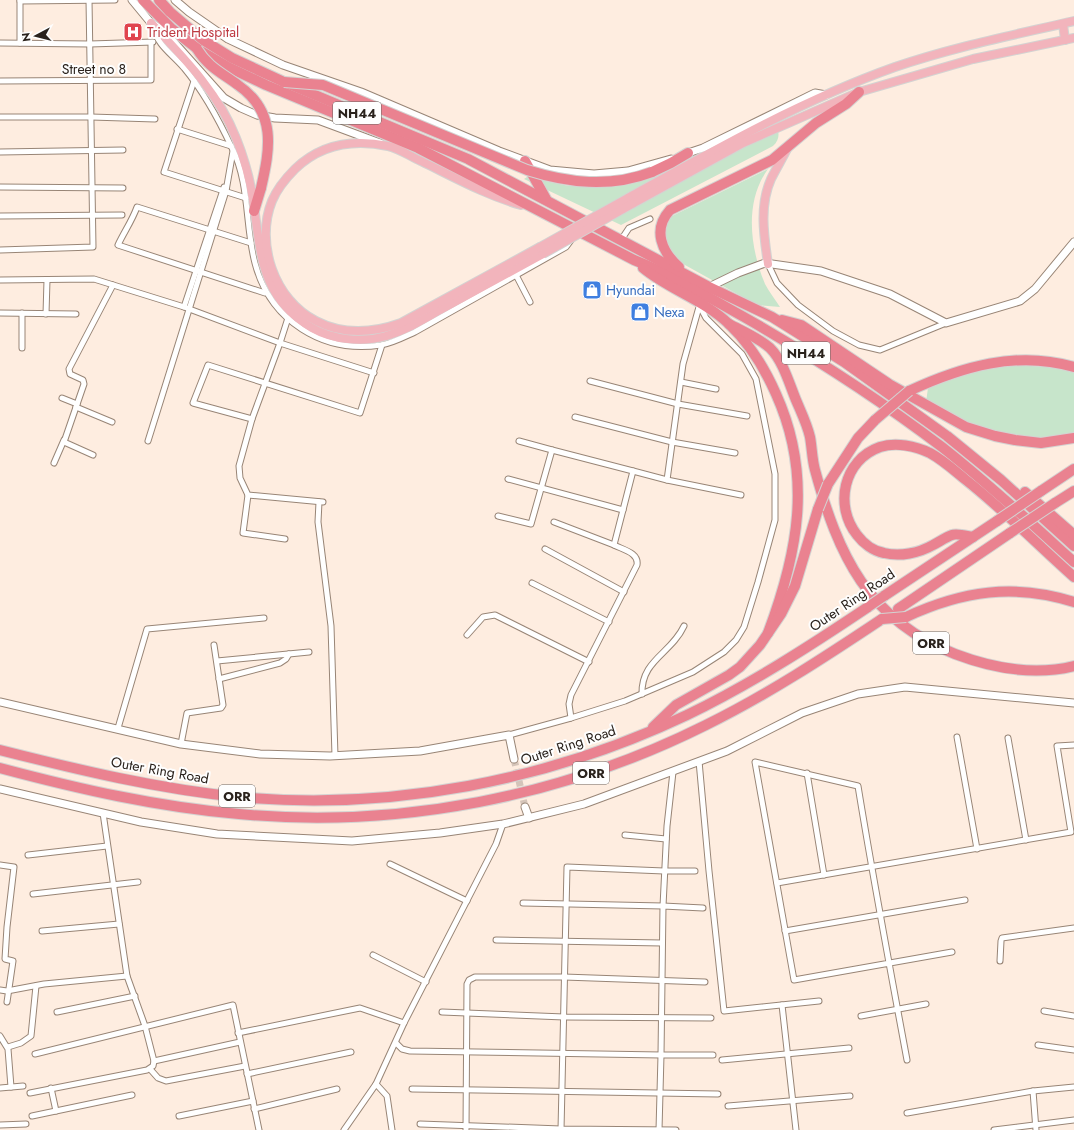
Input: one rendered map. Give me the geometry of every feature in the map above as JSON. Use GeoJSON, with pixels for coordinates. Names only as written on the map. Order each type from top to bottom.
{"type":"FeatureCollection","features":[{"type":"Feature","properties":{"kind":"highway","name":"NH44"},"geometry":{"type":"LineString","coordinates":[[143,0],[172,29],[197,49],[228,67],[266,85],[418,148],[504,194],[634,260],[662,271],[801,350],[897,414],[942,447],[999,493],[1074,562]]}},
{"type":"Feature","properties":{"kind":"highway","name":"NH44"},"geometry":{"type":"LineString","coordinates":[[159,0],[170,12],[203,40],[232,58],[284,82],[468,159],[709,287],[772,317],[844,362],[904,404],[1001,480],[1074,546]]}},
{"type":"Feature","properties":{"kind":"highway"},"geometry":{"type":"LineString","coordinates":[[197,49],[206,63],[240,86],[249,95],[263,116],[269,134],[269,146],[261,188],[254,211]]}},
{"type":"Feature","properties":{"kind":"highway"},"geometry":{"type":"LineString","coordinates":[[284,82],[323,85],[527,170],[558,179],[585,182],[610,182],[652,172],[672,164],[688,153]]}},
{"type":"Feature","properties":{"kind":"highway"},"geometry":{"type":"LineString","coordinates":[[692,278],[669,258],[664,250],[661,234],[665,216],[670,210],[772,160],[816,123],[846,104],[859,92]]}},
{"type":"Feature","properties":{"kind":"highway"},"geometry":{"type":"LineString","coordinates":[[525,161],[546,200]]}},
{"type":"Feature","properties":{"kind":"highway"},"geometry":{"type":"LineString","coordinates":[[602,243],[607,233]]}},
{"type":"Feature","properties":{"kind":"highway","name":"ORR"},"geometry":{"type":"LineString","coordinates":[[634,260],[648,272],[729,324],[764,343],[777,357],[807,426],[815,469],[828,517],[835,534],[853,569],[866,589],[905,628],[935,646],[977,662],[1003,668],[1039,670],[1074,666]]}},
{"type":"Feature","properties":{"kind":"highway"},"geometry":{"type":"LineString","coordinates":[[772,317],[801,325],[889,384],[1006,475],[1074,535]]}},
{"type":"Feature","properties":{"kind":"highway","name":"ORR"},"geometry":{"type":"LineString","coordinates":[[729,324],[748,345],[765,371],[786,416],[794,449],[798,478],[798,514],[793,555],[783,602]]}},
{"type":"Feature","properties":{"kind":"highway"},"geometry":{"type":"LineString","coordinates":[[647,732],[676,705],[729,675],[740,667],[760,645],[768,633],[783,602],[795,586],[818,509],[828,484],[858,438],[875,420],[909,391],[962,369],[993,362],[1021,360],[1064,364],[1074,367]]}},
{"type":"Feature","properties":{"kind":"highway"},"geometry":{"type":"LineString","coordinates":[[889,384],[966,427],[995,436],[1041,442],[1074,438]]}},
{"type":"Feature","properties":{"kind":"highway"},"geometry":{"type":"LineString","coordinates":[[897,414],[904,404]]}},
{"type":"Feature","properties":{"kind":"highway"},"geometry":{"type":"LineString","coordinates":[[973,537],[952,534],[929,547],[913,553],[883,553],[872,548],[861,540],[851,527],[846,516],[843,501],[845,486],[851,472],[868,453],[880,447],[905,445],[930,453],[980,492],[1074,577]]}},
{"type":"Feature","properties":{"kind":"highway","name":"Outer Ring Road"},"geometry":{"type":"LineString","coordinates":[[0,750],[137,782],[239,797],[276,799],[345,800],[420,793],[490,782],[549,767],[600,751],[647,732],[705,706],[756,678],[868,607],[1074,469]]}},
{"type":"Feature","properties":{"kind":"highway","name":"ORR"},"geometry":{"type":"LineString","coordinates":[[0,768],[134,800],[238,814],[338,817],[422,811],[500,798],[548,786],[595,772],[654,749],[705,726],[759,697],[898,609],[1074,491]]}},
{"type":"Feature","properties":{"kind":"highway","name":"ORR"},"geometry":{"type":"LineString","coordinates":[[882,619],[906,617],[951,600],[994,591],[1034,592],[1074,602]]}},
{"type":"Feature","properties":{"kind":"main road"},"geometry":{"type":"LineString","coordinates":[[630,201],[710,151],[826,95],[895,67],[955,48],[1074,22]]}},
{"type":"Feature","properties":{"kind":"main road"},"geometry":{"type":"LineString","coordinates":[[151,23],[204,82],[226,118],[235,137],[247,171],[262,265],[272,288],[278,297],[293,315],[305,324],[330,336],[340,338],[373,339],[396,333],[630,201],[743,143],[859,92],[973,59],[1074,38]]}},
{"type":"Feature","properties":{"kind":"main road"},"geometry":{"type":"LineString","coordinates":[[1063,24],[1065,40]]}},
{"type":"Feature","properties":{"kind":"main road"},"geometry":{"type":"LineString","coordinates":[[530,207],[500,199],[389,146],[341,144],[321,150],[305,160],[290,175],[272,200],[266,227],[266,239],[271,268],[286,295],[306,315],[325,325],[349,331],[361,332],[389,327],[416,315],[542,250]]}},
{"type":"Feature","properties":{"kind":"main road"},"geometry":{"type":"LineString","coordinates":[[768,264],[764,231],[764,205],[770,180],[787,148]]}},
{"type":"Feature","properties":{"kind":"street"},"geometry":{"type":"LineString","coordinates":[[0,250],[93,248],[89,0]]}},
{"type":"Feature","properties":{"kind":"street"},"geometry":{"type":"LineString","coordinates":[[20,43],[20,1],[115,0]]}},
{"type":"Feature","properties":{"kind":"street"},"geometry":{"type":"LineString","coordinates":[[132,0],[151,23],[164,31],[224,98],[241,108],[257,115],[275,118],[318,120],[389,146]]}},
{"type":"Feature","properties":{"kind":"street"},"geometry":{"type":"LineString","coordinates":[[175,0],[188,12],[228,39],[283,65],[361,92],[525,161],[550,170],[594,174],[628,172],[703,148],[816,93],[826,95]]}},
{"type":"Feature","properties":{"kind":"street"},"geometry":{"type":"LineString","coordinates":[[151,23],[156,39],[184,68],[214,110],[232,148],[241,174],[246,198],[255,264],[265,292],[276,307],[315,338],[337,344],[368,346],[382,345],[415,332],[566,247],[577,231]]}},
{"type":"Feature","properties":{"kind":"street"},"geometry":{"type":"LineString","coordinates":[[0,43],[151,43],[156,39]]}},
{"type":"Feature","properties":{"kind":"street","name":"Street no 8"},"geometry":{"type":"LineString","coordinates":[[0,81],[151,80],[151,43]]}},
{"type":"Feature","properties":{"kind":"street"},"geometry":{"type":"LineString","coordinates":[[194,81],[164,172],[246,198]]}},
{"type":"Feature","properties":{"kind":"street"},"geometry":{"type":"LineString","coordinates":[[0,117],[154,119]]}},
{"type":"Feature","properties":{"kind":"street"},"geometry":{"type":"LineString","coordinates":[[177,129],[232,148]]}},
{"type":"Feature","properties":{"kind":"street"},"geometry":{"type":"LineString","coordinates":[[148,441],[186,308],[224,191],[232,148]]}},
{"type":"Feature","properties":{"kind":"street"},"geometry":{"type":"LineString","coordinates":[[0,152],[123,150]]}},
{"type":"Feature","properties":{"kind":"street"},"geometry":{"type":"LineString","coordinates":[[0,187],[123,188]]}},
{"type":"Feature","properties":{"kind":"street"},"geometry":{"type":"LineString","coordinates":[[251,243],[137,207],[130,224],[125,230],[118,245],[265,292]]}},
{"type":"Feature","properties":{"kind":"street"},"geometry":{"type":"LineString","coordinates":[[0,216],[122,215]]}},
{"type":"Feature","properties":{"kind":"street"},"geometry":{"type":"LineString","coordinates":[[621,240],[629,228],[650,219]]}},
{"type":"Feature","properties":{"kind":"street"},"geometry":{"type":"LineString","coordinates":[[768,264],[777,283],[798,305],[833,331],[859,345],[880,350],[946,324],[1020,301],[1035,289],[1074,242]]}},
{"type":"Feature","properties":{"kind":"street"},"geometry":{"type":"LineString","coordinates":[[709,287],[738,273],[765,263],[820,271],[890,294],[946,324]]}},
{"type":"Feature","properties":{"kind":"street"},"geometry":{"type":"LineString","coordinates":[[516,275],[530,302]]}},
{"type":"Feature","properties":{"kind":"street"},"geometry":{"type":"LineString","coordinates":[[0,280],[94,279],[186,308],[280,343],[374,373]]}},
{"type":"Feature","properties":{"kind":"street"},"geometry":{"type":"LineString","coordinates":[[46,314],[47,280]]}},
{"type":"Feature","properties":{"kind":"street"},"geometry":{"type":"LineString","coordinates":[[54,463],[64,440],[84,382],[70,374],[69,370],[113,285]]}},
{"type":"Feature","properties":{"kind":"street"},"geometry":{"type":"LineString","coordinates":[[667,480],[683,364],[698,304]]}},
{"type":"Feature","properties":{"kind":"street"},"geometry":{"type":"LineString","coordinates":[[0,702],[118,728],[181,744],[260,754],[335,756],[420,750],[509,735],[625,701],[693,672],[724,652],[736,640],[744,627],[775,520],[775,474],[756,379],[742,354],[706,318],[698,304]]}},
{"type":"Feature","properties":{"kind":"street"},"geometry":{"type":"LineString","coordinates":[[0,313],[76,314]]}},
{"type":"Feature","properties":{"kind":"street"},"geometry":{"type":"LineString","coordinates":[[22,313],[22,348]]}},
{"type":"Feature","properties":{"kind":"street"},"geometry":{"type":"LineString","coordinates":[[285,539],[243,533],[248,495],[240,478],[239,466],[252,419],[288,318]]}},
{"type":"Feature","properties":{"kind":"street"},"geometry":{"type":"LineString","coordinates":[[252,419],[193,403],[208,365],[360,413],[382,345]]}},
{"type":"Feature","properties":{"kind":"street"},"geometry":{"type":"LineString","coordinates":[[590,381],[678,404],[747,416]]}},
{"type":"Feature","properties":{"kind":"street"},"geometry":{"type":"LineString","coordinates":[[681,382],[716,389]]}},
{"type":"Feature","properties":{"kind":"street"},"geometry":{"type":"LineString","coordinates":[[62,398],[112,422]]}},
{"type":"Feature","properties":{"kind":"street"},"geometry":{"type":"LineString","coordinates":[[575,417],[672,442],[735,453]]}},
{"type":"Feature","properties":{"kind":"street"},"geometry":{"type":"LineString","coordinates":[[64,440],[66,443],[93,455]]}},
{"type":"Feature","properties":{"kind":"street"},"geometry":{"type":"LineString","coordinates":[[519,441],[667,480],[741,495]]}},
{"type":"Feature","properties":{"kind":"street"},"geometry":{"type":"LineString","coordinates":[[498,516],[531,524],[552,450]]}},
{"type":"Feature","properties":{"kind":"street"},"geometry":{"type":"LineString","coordinates":[[614,545],[633,471]]}},
{"type":"Feature","properties":{"kind":"street"},"geometry":{"type":"LineString","coordinates":[[508,479],[623,510]]}},
{"type":"Feature","properties":{"kind":"street"},"geometry":{"type":"LineString","coordinates":[[248,495],[321,502],[318,522],[331,626],[335,756]]}},
{"type":"Feature","properties":{"kind":"street"},"geometry":{"type":"LineString","coordinates":[[554,522],[614,545],[636,556],[638,560],[624,592],[571,695],[569,711],[571,718]]}},
{"type":"Feature","properties":{"kind":"street"},"geometry":{"type":"LineString","coordinates":[[545,549],[624,592]]}},
{"type":"Feature","properties":{"kind":"street"},"geometry":{"type":"LineString","coordinates":[[532,583],[609,622]]}},
{"type":"Feature","properties":{"kind":"street"},"geometry":{"type":"LineString","coordinates":[[467,635],[483,617],[495,615],[589,662]]}},
{"type":"Feature","properties":{"kind":"street"},"geometry":{"type":"LineString","coordinates":[[118,728],[147,629],[264,618]]}},
{"type":"Feature","properties":{"kind":"street"},"geometry":{"type":"LineString","coordinates":[[642,694],[643,679],[648,668],[676,641],[684,626]]}},
{"type":"Feature","properties":{"kind":"street"},"geometry":{"type":"LineString","coordinates":[[181,744],[187,713],[221,708],[220,679],[214,645]]}},
{"type":"Feature","properties":{"kind":"street"},"geometry":{"type":"LineString","coordinates":[[217,661],[309,652]]}},
{"type":"Feature","properties":{"kind":"street"},"geometry":{"type":"LineString","coordinates":[[220,679],[280,664],[289,654]]}},
{"type":"Feature","properties":{"kind":"street"},"geometry":{"type":"LineString","coordinates":[[0,789],[141,822],[217,834],[352,841],[440,833],[502,824],[584,804],[727,751],[802,713],[858,694],[905,687],[1074,703]]}},
{"type":"Feature","properties":{"kind":"street"},"geometry":{"type":"LineString","coordinates":[[509,735],[514,759]]}},
{"type":"Feature","properties":{"kind":"street"},"geometry":{"type":"LineString","coordinates":[[957,736],[977,849]]}},
{"type":"Feature","properties":{"kind":"street"},"geometry":{"type":"LineString","coordinates":[[1008,738],[1026,840]]}},
{"type":"Feature","properties":{"kind":"street"},"geometry":{"type":"LineString","coordinates":[[777,883],[1071,832],[1057,746],[1074,745]]}},
{"type":"Feature","properties":{"kind":"street"},"geometry":{"type":"LineString","coordinates":[[699,762],[724,1010],[819,1001]]}},
{"type":"Feature","properties":{"kind":"street"},"geometry":{"type":"LineString","coordinates":[[907,1060],[898,1009],[889,963],[880,914],[858,786],[755,762],[794,980],[889,963],[952,952]]}},
{"type":"Feature","properties":{"kind":"street"},"geometry":{"type":"LineString","coordinates":[[659,1130],[664,871],[673,772]]}},
{"type":"Feature","properties":{"kind":"street"},"geometry":{"type":"LineString","coordinates":[[806,774],[824,875]]}},
{"type":"Feature","properties":{"kind":"street"},"geometry":{"type":"LineString","coordinates":[[525,807],[529,818]]}},
{"type":"Feature","properties":{"kind":"street"},"geometry":{"type":"LineString","coordinates":[[30,1093],[150,1068],[154,1061],[136,996],[127,976],[112,884],[103,813]]}},
{"type":"Feature","properties":{"kind":"street"},"geometry":{"type":"LineString","coordinates":[[344,1130],[376,1084],[404,1023],[500,834],[502,824]]}},
{"type":"Feature","properties":{"kind":"street"},"geometry":{"type":"LineString","coordinates":[[625,835],[666,839]]}},
{"type":"Feature","properties":{"kind":"street"},"geometry":{"type":"LineString","coordinates":[[28,855],[107,846]]}},
{"type":"Feature","properties":{"kind":"street"},"geometry":{"type":"LineString","coordinates":[[390,864],[467,901]]}},
{"type":"Feature","properties":{"kind":"street"},"geometry":{"type":"LineString","coordinates":[[0,865],[14,867],[6,927],[4,959],[13,961],[7,1002]]}},
{"type":"Feature","properties":{"kind":"street"},"geometry":{"type":"LineString","coordinates":[[561,1130],[568,867],[695,871]]}},
{"type":"Feature","properties":{"kind":"street"},"geometry":{"type":"LineString","coordinates":[[33,894],[138,882]]}},
{"type":"Feature","properties":{"kind":"street"},"geometry":{"type":"LineString","coordinates":[[785,931],[965,900]]}},
{"type":"Feature","properties":{"kind":"street"},"geometry":{"type":"LineString","coordinates":[[523,903],[702,908]]}},
{"type":"Feature","properties":{"kind":"street"},"geometry":{"type":"LineString","coordinates":[[42,931],[119,924]]}},
{"type":"Feature","properties":{"kind":"street"},"geometry":{"type":"LineString","coordinates":[[0,926],[6,927]]}},
{"type":"Feature","properties":{"kind":"street"},"geometry":{"type":"LineString","coordinates":[[1000,961],[1002,938],[1074,928]]}},
{"type":"Feature","properties":{"kind":"street"},"geometry":{"type":"LineString","coordinates":[[496,940],[662,943]]}},
{"type":"Feature","properties":{"kind":"street"},"geometry":{"type":"LineString","coordinates":[[373,955],[426,982]]}},
{"type":"Feature","properties":{"kind":"street"},"geometry":{"type":"LineString","coordinates":[[0,990],[8,991],[36,986],[127,976]]}},
{"type":"Feature","properties":{"kind":"street"},"geometry":{"type":"LineString","coordinates":[[466,1128],[467,984],[469,980],[475,977],[706,982]]}},
{"type":"Feature","properties":{"kind":"street"},"geometry":{"type":"LineString","coordinates":[[8,1047],[22,1043],[31,1036],[36,986]]}},
{"type":"Feature","properties":{"kind":"street"},"geometry":{"type":"LineString","coordinates":[[57,1012],[136,996]]}},
{"type":"Feature","properties":{"kind":"street"},"geometry":{"type":"LineString","coordinates":[[861,1016],[926,1004]]}},
{"type":"Feature","properties":{"kind":"street"},"geometry":{"type":"LineString","coordinates":[[35,1054],[232,1005],[259,1130]]}},
{"type":"Feature","properties":{"kind":"street"},"geometry":{"type":"LineString","coordinates":[[782,1005],[796,1130]]}},
{"type":"Feature","properties":{"kind":"street"},"geometry":{"type":"LineString","coordinates":[[238,1033],[360,1008],[404,1023]]}},
{"type":"Feature","properties":{"kind":"street"},"geometry":{"type":"LineString","coordinates":[[1044,1011],[1074,1016]]}},
{"type":"Feature","properties":{"kind":"street"},"geometry":{"type":"LineString","coordinates":[[442,1012],[564,1017],[710,1018]]}},
{"type":"Feature","properties":{"kind":"street"},"geometry":{"type":"LineString","coordinates":[[0,1036],[8,1047],[11,1087]]}},
{"type":"Feature","properties":{"kind":"street"},"geometry":{"type":"LineString","coordinates":[[154,1061],[240,1042]]}},
{"type":"Feature","properties":{"kind":"street"},"geometry":{"type":"LineString","coordinates":[[396,1043],[402,1049],[410,1051],[713,1055]]}},
{"type":"Feature","properties":{"kind":"street"},"geometry":{"type":"LineString","coordinates":[[1038,1045],[1074,1050]]}},
{"type":"Feature","properties":{"kind":"street"},"geometry":{"type":"LineString","coordinates":[[722,1060],[849,1048]]}},
{"type":"Feature","properties":{"kind":"street"},"geometry":{"type":"LineString","coordinates":[[247,1074],[351,1052]]}},
{"type":"Feature","properties":{"kind":"street"},"geometry":{"type":"LineString","coordinates":[[150,1068],[158,1078],[166,1081],[245,1066]]}},
{"type":"Feature","properties":{"kind":"street"},"geometry":{"type":"LineString","coordinates":[[376,1084],[387,1096],[392,1130]]}},
{"type":"Feature","properties":{"kind":"street"},"geometry":{"type":"LineString","coordinates":[[0,1088],[23,1086]]}},
{"type":"Feature","properties":{"kind":"street"},"geometry":{"type":"LineString","coordinates":[[907,1113],[1033,1091],[1074,1087]]}},
{"type":"Feature","properties":{"kind":"street"},"geometry":{"type":"LineString","coordinates":[[51,1088],[56,1111]]}},
{"type":"Feature","properties":{"kind":"street"},"geometry":{"type":"LineString","coordinates":[[254,1109],[337,1089]]}},
{"type":"Feature","properties":{"kind":"street"},"geometry":{"type":"LineString","coordinates":[[412,1089],[718,1094]]}},
{"type":"Feature","properties":{"kind":"street"},"geometry":{"type":"LineString","coordinates":[[1033,1091],[1036,1128]]}},
{"type":"Feature","properties":{"kind":"street"},"geometry":{"type":"LineString","coordinates":[[32,1116],[132,1095]]}},
{"type":"Feature","properties":{"kind":"street"},"geometry":{"type":"LineString","coordinates":[[728,1106],[850,1096]]}},
{"type":"Feature","properties":{"kind":"street"},"geometry":{"type":"LineString","coordinates":[[179,1116],[253,1101]]}},
{"type":"Feature","properties":{"kind":"street"},"geometry":{"type":"LineString","coordinates":[[994,1130],[1036,1128],[1074,1120]]}},
{"type":"Feature","properties":{"kind":"street"},"geometry":{"type":"LineString","coordinates":[[0,1125],[26,1124]]}},
{"type":"Feature","properties":{"kind":"street"},"geometry":{"type":"LineString","coordinates":[[420,1124],[466,1128],[676,1130]]}},
{"type":"Feature","properties":{"kind":"green space"},"geometry":{"type":"Polygon","coordinates":[[[774,116],[779,135],[773,146],[621,225],[524,179],[527,177],[569,186],[600,186],[673,166],[774,116]]]}},
{"type":"Feature","properties":{"kind":"green space"},"geometry":{"type":"Polygon","coordinates":[[[768,169],[760,182],[755,196],[752,225],[753,240],[765,284],[780,307],[757,305],[685,265],[670,250],[666,239],[666,226],[668,218],[768,169]]]}},
{"type":"Feature","properties":{"kind":"green space"},"geometry":{"type":"Polygon","coordinates":[[[1013,365],[1051,367],[1074,371],[1074,433],[1037,437],[1000,434],[970,425],[926,402],[928,388],[938,383],[970,373],[1013,365]]]}},
{"type":"Feature","properties":{"kind":"tunnel"},"geometry":{"type":"LineString","coordinates":[[514,759],[525,807]]}},
{"type":"Feature","properties":{"kind":"place","name":"Trident Hospital"},"geometry":{"type":"Point","coordinates":[133,32]}},
{"type":"Feature","properties":{"kind":"place","name":"Hyundai"},"geometry":{"type":"Point","coordinates":[592,290]}},
{"type":"Feature","properties":{"kind":"place","name":"Nexa"},"geometry":{"type":"Point","coordinates":[640,312]}}]}
